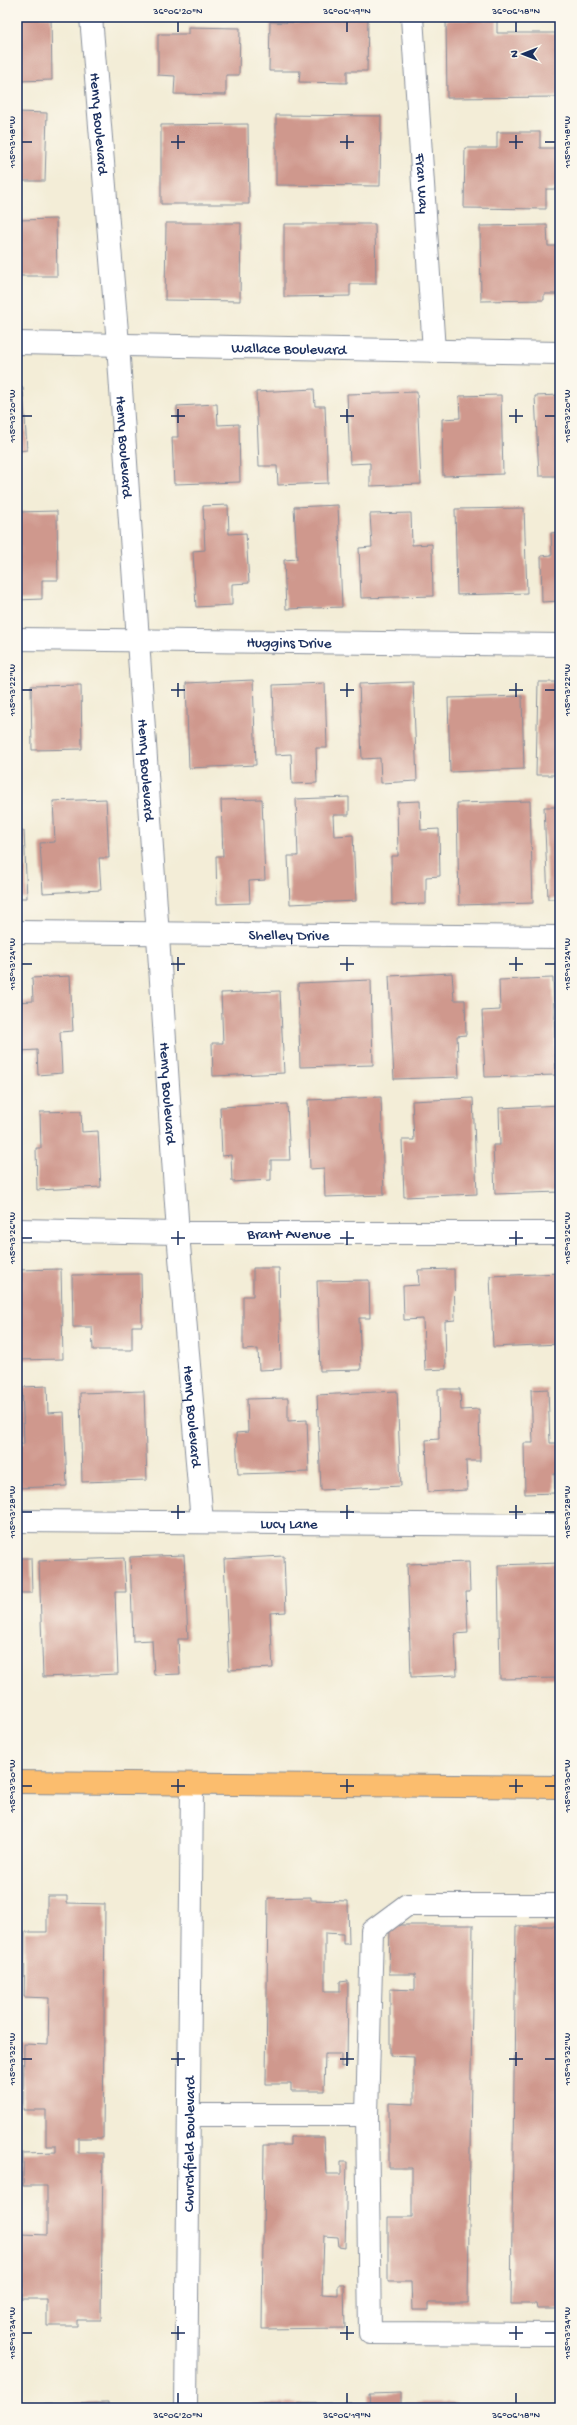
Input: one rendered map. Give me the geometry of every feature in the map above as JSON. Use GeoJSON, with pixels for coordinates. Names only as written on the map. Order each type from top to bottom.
{"type":"FeatureCollection","features":[{"type":"Feature","properties":{"kind":"main road"},"geometry":{"type":"LineString","coordinates":[[17,1782],[560,1787]]}},
{"type":"Feature","properties":{"kind":"street","name":"Henry Boulevard"},"geometry":{"type":"LineString","coordinates":[[91,17],[118,344],[140,640],[178,1233],[202,1522]]}},
{"type":"Feature","properties":{"kind":"street","name":"Fran Way"},"geometry":{"type":"LineString","coordinates":[[412,17],[434,351]]}},
{"type":"Feature","properties":{"kind":"street","name":"Wallace Boulevard"},"geometry":{"type":"LineString","coordinates":[[17,343],[560,353]]}},
{"type":"Feature","properties":{"kind":"street","name":"Huggins Drive"},"geometry":{"type":"LineString","coordinates":[[17,639],[560,645]]}},
{"type":"Feature","properties":{"kind":"street","name":"Shelley Drive"},"geometry":{"type":"LineString","coordinates":[[17,932],[560,937]]}},
{"type":"Feature","properties":{"kind":"street","name":"Brant Avenue"},"geometry":{"type":"LineString","coordinates":[[17,1230],[178,1233],[560,1233]]}},
{"type":"Feature","properties":{"kind":"street","name":"Lucy Lane"},"geometry":{"type":"LineString","coordinates":[[17,1521],[560,1525]]}},
{"type":"Feature","properties":{"kind":"street","name":"Churchfield Boulevard"},"geometry":{"type":"LineString","coordinates":[[186,2408],[192,1784]]}},
{"type":"Feature","properties":{"kind":"street"},"geometry":{"type":"LineString","coordinates":[[560,1905],[407,1905],[372,1930],[367,2115],[370,2333],[560,2334]]}},
{"type":"Feature","properties":{"kind":"street"},"geometry":{"type":"LineString","coordinates":[[189,2115],[367,2115]]}},
{"type":"Feature","properties":{"kind":"building"},"geometry":{"type":"Polygon","coordinates":[[[17,17],[51,17],[52,80],[17,81],[17,17]]]}},
{"type":"Feature","properties":{"kind":"building"},"geometry":{"type":"Polygon","coordinates":[[[308,17],[368,17],[367,71],[347,71],[347,83],[299,82],[300,71],[269,71],[270,22],[308,23],[308,17]]]}},
{"type":"Feature","properties":{"kind":"building"},"geometry":{"type":"Polygon","coordinates":[[[446,20],[497,20],[497,33],[558,33],[559,97],[447,98],[446,20]]]}},
{"type":"Feature","properties":{"kind":"building"},"geometry":{"type":"Polygon","coordinates":[[[188,27],[240,28],[239,75],[226,75],[226,95],[174,94],[175,76],[158,75],[158,34],[188,34],[188,27]]]}},
{"type":"Feature","properties":{"kind":"building"},"geometry":{"type":"Polygon","coordinates":[[[17,112],[47,113],[45,181],[17,181],[17,112]]]}},
{"type":"Feature","properties":{"kind":"building"},"geometry":{"type":"Polygon","coordinates":[[[276,115],[381,116],[380,186],[276,185],[276,115]]]}},
{"type":"Feature","properties":{"kind":"building"},"geometry":{"type":"Polygon","coordinates":[[[248,124],[249,204],[161,204],[161,125],[248,124]]]}},
{"type":"Feature","properties":{"kind":"building"},"geometry":{"type":"Polygon","coordinates":[[[497,132],[540,132],[540,148],[560,148],[560,189],[546,189],[546,209],[464,208],[465,148],[497,148],[497,132]]]}},
{"type":"Feature","properties":{"kind":"building"},"geometry":{"type":"Polygon","coordinates":[[[56,219],[57,276],[17,276],[17,220],[56,219]]]}},
{"type":"Feature","properties":{"kind":"building"},"geometry":{"type":"Polygon","coordinates":[[[166,223],[241,223],[240,301],[165,300],[166,223]]]}},
{"type":"Feature","properties":{"kind":"building"},"geometry":{"type":"Polygon","coordinates":[[[284,224],[375,224],[376,284],[350,284],[350,296],[284,297],[284,224]]]}},
{"type":"Feature","properties":{"kind":"building"},"geometry":{"type":"Polygon","coordinates":[[[547,225],[548,246],[560,246],[560,294],[544,294],[544,300],[481,301],[480,226],[547,225]]]}},
{"type":"Feature","properties":{"kind":"building"},"geometry":{"type":"Polygon","coordinates":[[[23,387],[27,450],[19,451],[20,483],[17,483],[17,388],[23,387]]]}},
{"type":"Feature","properties":{"kind":"building"},"geometry":{"type":"Polygon","coordinates":[[[314,389],[315,406],[325,406],[328,483],[278,485],[277,466],[259,466],[256,392],[314,389]]]}},
{"type":"Feature","properties":{"kind":"building"},"geometry":{"type":"Polygon","coordinates":[[[417,392],[421,484],[370,486],[370,463],[350,464],[347,394],[417,392]]]}},
{"type":"Feature","properties":{"kind":"building"},"geometry":{"type":"Polygon","coordinates":[[[501,395],[503,474],[443,476],[442,419],[460,418],[459,396],[501,395]]]}},
{"type":"Feature","properties":{"kind":"building"},"geometry":{"type":"Polygon","coordinates":[[[560,395],[560,476],[539,476],[535,396],[560,395]]]}},
{"type":"Feature","properties":{"kind":"building"},"geometry":{"type":"Polygon","coordinates":[[[217,404],[218,425],[239,424],[240,482],[174,484],[172,437],[178,437],[177,406],[217,404]]]}},
{"type":"Feature","properties":{"kind":"building"},"geometry":{"type":"Polygon","coordinates":[[[228,505],[229,534],[246,533],[249,583],[232,584],[232,605],[196,607],[193,551],[205,550],[203,506],[228,505]]]}},
{"type":"Feature","properties":{"kind":"building"},"geometry":{"type":"Polygon","coordinates":[[[338,505],[342,607],[286,609],[284,560],[297,559],[294,507],[338,505]]]}},
{"type":"Feature","properties":{"kind":"building"},"geometry":{"type":"Polygon","coordinates":[[[524,508],[527,593],[457,595],[455,509],[524,508]]]}},
{"type":"Feature","properties":{"kind":"building"},"geometry":{"type":"Polygon","coordinates":[[[57,511],[58,580],[42,580],[42,599],[17,600],[17,512],[57,511]]]}},
{"type":"Feature","properties":{"kind":"building"},"geometry":{"type":"Polygon","coordinates":[[[411,513],[412,545],[432,544],[433,596],[361,598],[359,548],[372,547],[370,514],[411,513]]]}},
{"type":"Feature","properties":{"kind":"building"},"geometry":{"type":"Polygon","coordinates":[[[560,532],[560,601],[542,602],[541,556],[552,555],[551,533],[560,532]]]}},
{"type":"Feature","properties":{"kind":"building"},"geometry":{"type":"Polygon","coordinates":[[[253,680],[256,765],[189,768],[186,683],[253,680]]]}},
{"type":"Feature","properties":{"kind":"building"},"geometry":{"type":"Polygon","coordinates":[[[413,682],[417,781],[381,783],[380,758],[362,759],[359,684],[413,682]]]}},
{"type":"Feature","properties":{"kind":"building"},"geometry":{"type":"Polygon","coordinates":[[[538,682],[560,682],[560,775],[536,775],[538,682]]]}},
{"type":"Feature","properties":{"kind":"building"},"geometry":{"type":"Polygon","coordinates":[[[325,683],[327,748],[316,748],[317,783],[292,784],[291,754],[275,755],[273,685],[325,683]]]}},
{"type":"Feature","properties":{"kind":"building"},"geometry":{"type":"Polygon","coordinates":[[[81,685],[82,749],[32,750],[31,686],[81,685]]]}},
{"type":"Feature","properties":{"kind":"building"},"geometry":{"type":"Polygon","coordinates":[[[522,696],[524,769],[450,772],[448,698],[522,696]]]}},
{"type":"Feature","properties":{"kind":"building"},"geometry":{"type":"Polygon","coordinates":[[[349,797],[349,815],[333,815],[334,836],[353,835],[356,901],[290,904],[288,856],[298,856],[296,799],[349,797]]]}},
{"type":"Feature","properties":{"kind":"building"},"geometry":{"type":"Polygon","coordinates":[[[106,799],[109,858],[99,858],[101,890],[43,893],[40,843],[55,842],[53,801],[106,799]]]}},
{"type":"Feature","properties":{"kind":"building"},"geometry":{"type":"Polygon","coordinates":[[[262,799],[265,880],[249,881],[250,903],[217,904],[216,856],[223,856],[221,800],[262,799]]]}},
{"type":"Feature","properties":{"kind":"building"},"geometry":{"type":"Polygon","coordinates":[[[420,801],[421,830],[439,829],[440,876],[426,877],[426,904],[392,905],[391,856],[398,856],[397,802],[420,801]]]}},
{"type":"Feature","properties":{"kind":"building"},"geometry":{"type":"Polygon","coordinates":[[[530,801],[533,903],[459,905],[457,803],[530,801]]]}},
{"type":"Feature","properties":{"kind":"building"},"geometry":{"type":"Polygon","coordinates":[[[544,807],[560,807],[560,899],[548,899],[544,807]]]}},
{"type":"Feature","properties":{"kind":"building"},"geometry":{"type":"Polygon","coordinates":[[[17,831],[24,831],[27,898],[17,898],[17,831]]]}},
{"type":"Feature","properties":{"kind":"building"},"geometry":{"type":"Polygon","coordinates":[[[452,973],[454,1000],[465,1000],[466,1035],[457,1036],[459,1077],[394,1079],[389,976],[452,973]]]}},
{"type":"Feature","properties":{"kind":"building"},"geometry":{"type":"Polygon","coordinates":[[[70,976],[73,1031],[60,1032],[62,1073],[38,1075],[37,1050],[20,1051],[17,1002],[33,1001],[32,978],[70,976]]]}},
{"type":"Feature","properties":{"kind":"building"},"geometry":{"type":"Polygon","coordinates":[[[553,978],[556,1075],[485,1077],[482,1011],[500,1010],[499,980],[553,978]]]}},
{"type":"Feature","properties":{"kind":"building"},"geometry":{"type":"Polygon","coordinates":[[[371,980],[373,1065],[300,1067],[298,983],[371,980]]]}},
{"type":"Feature","properties":{"kind":"building"},"geometry":{"type":"Polygon","coordinates":[[[280,991],[284,1073],[213,1076],[212,1043],[223,1043],[221,993],[280,991]]]}},
{"type":"Feature","properties":{"kind":"building"},"geometry":{"type":"Polygon","coordinates":[[[381,1097],[384,1195],[325,1197],[324,1168],[310,1169],[308,1100],[381,1097]]]}},
{"type":"Feature","properties":{"kind":"building"},"geometry":{"type":"Polygon","coordinates":[[[473,1098],[477,1194],[404,1197],[402,1140],[414,1140],[412,1101],[473,1098]]]}},
{"type":"Feature","properties":{"kind":"building"},"geometry":{"type":"Polygon","coordinates":[[[287,1104],[290,1160],[271,1160],[271,1180],[232,1182],[231,1155],[222,1156],[220,1107],[287,1104]]]}},
{"type":"Feature","properties":{"kind":"building"},"geometry":{"type":"Polygon","coordinates":[[[560,1105],[560,1192],[495,1194],[493,1145],[500,1145],[499,1108],[560,1105]]]}},
{"type":"Feature","properties":{"kind":"building"},"geometry":{"type":"Polygon","coordinates":[[[81,1111],[82,1132],[98,1131],[101,1187],[37,1190],[36,1148],[41,1148],[40,1112],[81,1111]]]}},
{"type":"Feature","properties":{"kind":"building"},"geometry":{"type":"Polygon","coordinates":[[[253,1268],[279,1268],[281,1369],[259,1370],[258,1349],[243,1350],[243,1296],[253,1296],[253,1268]]]}},
{"type":"Feature","properties":{"kind":"building"},"geometry":{"type":"Polygon","coordinates":[[[61,1269],[63,1359],[17,1360],[17,1270],[61,1269]]]}},
{"type":"Feature","properties":{"kind":"building"},"geometry":{"type":"Polygon","coordinates":[[[454,1269],[455,1320],[445,1321],[446,1369],[425,1370],[423,1319],[404,1320],[403,1286],[419,1285],[418,1270],[454,1269]]]}},
{"type":"Feature","properties":{"kind":"building"},"geometry":{"type":"Polygon","coordinates":[[[560,1273],[560,1344],[493,1347],[490,1276],[560,1273]]]}},
{"type":"Feature","properties":{"kind":"building"},"geometry":{"type":"Polygon","coordinates":[[[141,1274],[142,1326],[132,1326],[132,1350],[93,1350],[92,1327],[73,1327],[72,1275],[141,1274]]]}},
{"type":"Feature","properties":{"kind":"building"},"geometry":{"type":"Polygon","coordinates":[[[369,1280],[370,1318],[359,1318],[361,1370],[320,1371],[317,1281],[369,1280]]]}},
{"type":"Feature","properties":{"kind":"building"},"geometry":{"type":"Polygon","coordinates":[[[47,1386],[48,1413],[64,1412],[67,1486],[17,1488],[17,1444],[24,1444],[22,1387],[47,1386]]]}},
{"type":"Feature","properties":{"kind":"building"},"geometry":{"type":"Polygon","coordinates":[[[438,1389],[460,1389],[461,1410],[479,1409],[480,1461],[466,1461],[467,1490],[428,1492],[426,1440],[439,1439],[438,1389]]]}},
{"type":"Feature","properties":{"kind":"building"},"geometry":{"type":"Polygon","coordinates":[[[548,1389],[550,1443],[560,1443],[560,1474],[554,1474],[555,1493],[525,1494],[524,1443],[533,1443],[531,1390],[548,1389]]]}},
{"type":"Feature","properties":{"kind":"building"},"geometry":{"type":"Polygon","coordinates":[[[144,1391],[147,1480],[82,1482],[80,1393],[144,1391]]]}},
{"type":"Feature","properties":{"kind":"building"},"geometry":{"type":"Polygon","coordinates":[[[397,1391],[401,1486],[321,1490],[317,1395],[397,1391]]]}},
{"type":"Feature","properties":{"kind":"building"},"geometry":{"type":"Polygon","coordinates":[[[288,1398],[288,1421],[307,1420],[309,1472],[238,1474],[236,1433],[248,1432],[247,1399],[288,1398]]]}},
{"type":"Feature","properties":{"kind":"building"},"geometry":{"type":"Polygon","coordinates":[[[184,1555],[188,1639],[178,1639],[180,1674],[154,1675],[152,1640],[133,1641],[130,1557],[184,1555]]]}},
{"type":"Feature","properties":{"kind":"building"},"geometry":{"type":"Polygon","coordinates":[[[284,1556],[286,1612],[270,1613],[273,1668],[229,1670],[224,1559],[284,1556]]]}},
{"type":"Feature","properties":{"kind":"building"},"geometry":{"type":"Polygon","coordinates":[[[17,1558],[31,1558],[32,1593],[17,1593],[17,1558]]]}},
{"type":"Feature","properties":{"kind":"building"},"geometry":{"type":"Polygon","coordinates":[[[124,1558],[126,1592],[115,1592],[118,1674],[43,1677],[39,1561],[124,1558]]]}},
{"type":"Feature","properties":{"kind":"building"},"geometry":{"type":"Polygon","coordinates":[[[469,1562],[470,1592],[466,1592],[468,1633],[455,1634],[457,1675],[411,1677],[407,1564],[469,1562]]]}},
{"type":"Feature","properties":{"kind":"building"},"geometry":{"type":"Polygon","coordinates":[[[560,1563],[560,1678],[500,1679],[498,1565],[560,1563]]]}},
{"type":"Feature","properties":{"kind":"building"},"geometry":{"type":"Polygon","coordinates":[[[47,1896],[67,1896],[67,1903],[105,1904],[103,2138],[78,2138],[78,2153],[103,2153],[101,2320],[77,2320],[77,2326],[47,2326],[47,2299],[22,2299],[23,2234],[47,2235],[47,2186],[23,2186],[23,2153],[56,2152],[56,2146],[46,2146],[46,2110],[23,2110],[24,2044],[48,2045],[49,1998],[24,1997],[25,1932],[47,1932],[47,1896]]]}},
{"type":"Feature","properties":{"kind":"building"},"geometry":{"type":"Polygon","coordinates":[[[311,1897],[311,1900],[348,1901],[349,1944],[343,1944],[343,1934],[325,1933],[325,1991],[340,1991],[340,1982],[348,1981],[347,2066],[341,2067],[341,2054],[325,2054],[324,2091],[291,2091],[291,2084],[266,2084],[268,1898],[311,1897]]]}},
{"type":"Feature","properties":{"kind":"building"},"geometry":{"type":"Polygon","coordinates":[[[390,1925],[473,1925],[468,2303],[428,2303],[428,2310],[412,2310],[411,2282],[388,2282],[388,2217],[412,2217],[412,2168],[389,2168],[389,2103],[414,2104],[414,2057],[390,2056],[390,1989],[415,1990],[415,1974],[389,1974],[390,1925]]]}},
{"type":"Feature","properties":{"kind":"building"},"geometry":{"type":"Polygon","coordinates":[[[516,1926],[560,1926],[560,2309],[537,2309],[536,2304],[511,2304],[516,1926]]]}},
{"type":"Feature","properties":{"kind":"building"},"geometry":{"type":"Polygon","coordinates":[[[290,2137],[324,2137],[326,2174],[341,2174],[341,2162],[347,2162],[345,2248],[339,2247],[338,2237],[324,2236],[322,2294],[338,2295],[338,2285],[344,2285],[345,2328],[262,2329],[264,2145],[290,2145],[290,2137]]]}},
{"type":"Feature","properties":{"kind":"building"},"geometry":{"type":"Polygon","coordinates":[[[401,2393],[401,2404],[456,2403],[456,2408],[370,2408],[369,2394],[401,2393]]]}},
{"type":"Feature","properties":{"kind":"building"},"geometry":{"type":"Polygon","coordinates":[[[108,2403],[108,2408],[21,2408],[20,2405],[108,2403]]]}},
{"type":"Feature","properties":{"kind":"building"},"geometry":{"type":"Polygon","coordinates":[[[351,2403],[351,2408],[252,2408],[252,2404],[351,2403]]]}},
{"type":"Feature","properties":{"kind":"building"},"geometry":{"type":"Polygon","coordinates":[[[560,2405],[560,2408],[492,2408],[492,2407],[560,2405]]]}}]}
